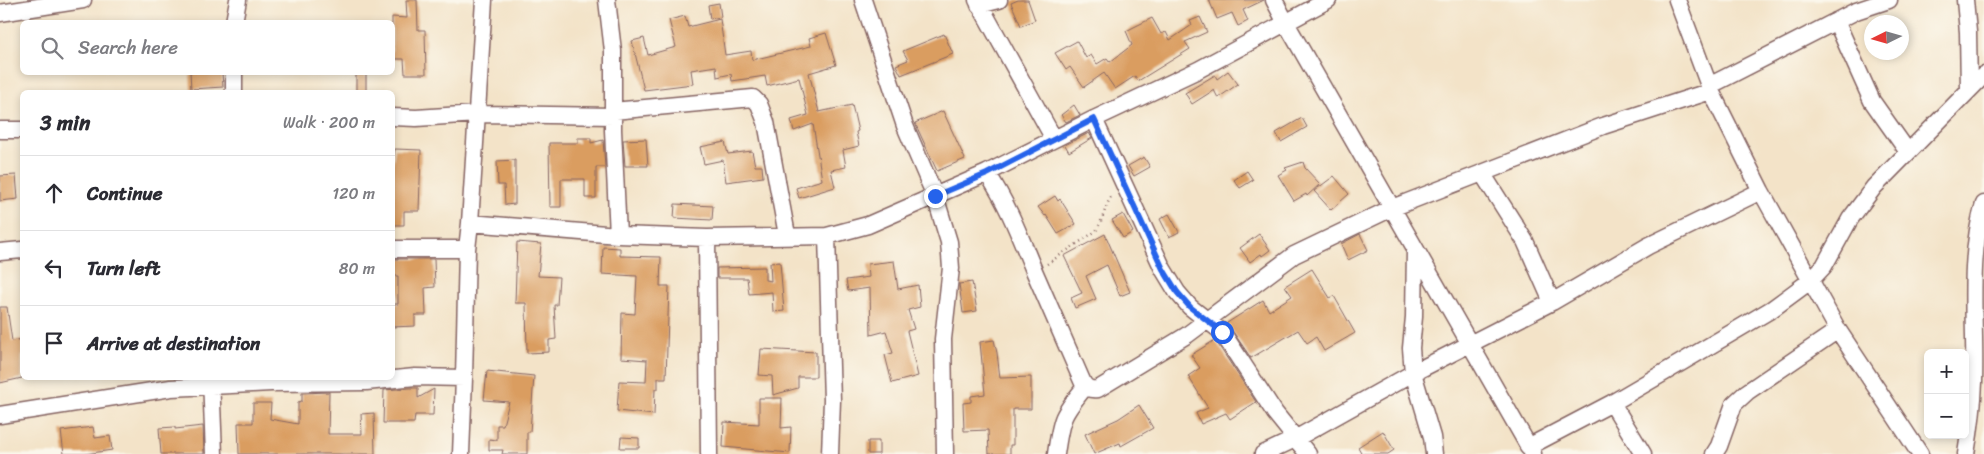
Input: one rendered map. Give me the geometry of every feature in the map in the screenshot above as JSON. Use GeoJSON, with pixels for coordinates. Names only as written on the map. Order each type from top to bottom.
{"type":"FeatureCollection","features":[{"type":"Feature","properties":{"kind":"street"},"geometry":{"type":"LineString","coordinates":[[0,13],[83,0]]}},
{"type":"Feature","properties":{"kind":"street"},"geometry":{"type":"LineString","coordinates":[[234,20],[238,0]]}},
{"type":"Feature","properties":{"kind":"street"},"geometry":{"type":"LineString","coordinates":[[460,454],[467,249],[484,0]]}},
{"type":"Feature","properties":{"kind":"street"},"geometry":{"type":"LineString","coordinates":[[607,0],[613,51],[613,114],[618,235]]}},
{"type":"Feature","properties":{"kind":"street"},"geometry":{"type":"LineString","coordinates":[[863,0],[905,126],[935,196],[949,242],[951,268],[943,339],[945,454]]}},
{"type":"Feature","properties":{"kind":"street"},"geometry":{"type":"LineString","coordinates":[[999,0],[978,2],[1054,139]]}},
{"type":"Feature","properties":{"kind":"street"},"geometry":{"type":"LineString","coordinates":[[1274,0],[1531,450],[1772,309],[1810,281],[1824,266],[1850,220],[1874,188],[1984,74]]}},
{"type":"Feature","properties":{"kind":"street"},"geometry":{"type":"LineString","coordinates":[[470,223],[618,235],[707,238],[827,236],[868,225],[987,174],[1094,119],[1198,70],[1328,0]]}},
{"type":"Feature","properties":{"kind":"street"},"geometry":{"type":"LineString","coordinates":[[1677,0],[1710,89],[1761,191],[1838,330],[1920,454]]}},
{"type":"Feature","properties":{"kind":"street"},"geometry":{"type":"LineString","coordinates":[[987,174],[1003,197],[1085,387],[1092,390],[1098,389],[1187,334],[1294,255],[1392,208],[1603,126],[1710,89],[1856,11],[1889,0]]}},
{"type":"Feature","properties":{"kind":"street"},"geometry":{"type":"LineString","coordinates":[[1964,0],[1968,32],[1969,89]]}},
{"type":"Feature","properties":{"kind":"street"},"geometry":{"type":"LineString","coordinates":[[1836,22],[1872,101],[1908,152]]}},
{"type":"Feature","properties":{"kind":"street"},"geometry":{"type":"LineString","coordinates":[[234,75],[234,90]]}},
{"type":"Feature","properties":{"kind":"street"},"geometry":{"type":"LineString","coordinates":[[395,117],[416,118],[477,114],[613,114],[753,98],[760,104],[766,122],[787,236]]}},
{"type":"Feature","properties":{"kind":"street"},"geometry":{"type":"LineString","coordinates":[[1094,119],[1121,182],[1167,277],[1190,307],[1222,332],[1295,439],[1308,454]]}},
{"type":"Feature","properties":{"kind":"street"},"geometry":{"type":"LineString","coordinates":[[0,130],[20,130]]}},
{"type":"Feature","properties":{"kind":"street"},"geometry":{"type":"LineString","coordinates":[[1482,173],[1525,240],[1552,302]]}},
{"type":"Feature","properties":{"kind":"street"},"geometry":{"type":"LineString","coordinates":[[1263,454],[1295,439],[1413,373],[1552,302],[1648,246],[1761,191]]}},
{"type":"Feature","properties":{"kind":"street"},"geometry":{"type":"LineString","coordinates":[[1966,454],[1971,423],[1974,382],[1974,255],[1977,231],[1984,204]]}},
{"type":"Feature","properties":{"kind":"street"},"geometry":{"type":"LineString","coordinates":[[827,236],[832,400],[830,454]]}},
{"type":"Feature","properties":{"kind":"street"},"geometry":{"type":"LineString","coordinates":[[707,238],[709,454]]}},
{"type":"Feature","properties":{"kind":"street"},"geometry":{"type":"LineString","coordinates":[[1415,248],[1414,317],[1411,348],[1413,373],[1432,437],[1434,454]]}},
{"type":"Feature","properties":{"kind":"street"},"geometry":{"type":"LineString","coordinates":[[395,249],[467,249]]}},
{"type":"Feature","properties":{"kind":"street"},"geometry":{"type":"LineString","coordinates":[[0,252],[20,250]]}},
{"type":"Feature","properties":{"kind":"street"},"geometry":{"type":"LineString","coordinates":[[1714,454],[1719,446],[1734,404],[1747,392],[1838,330]]}},
{"type":"Feature","properties":{"kind":"street"},"geometry":{"type":"LineString","coordinates":[[395,379],[415,377],[464,378]]}},
{"type":"Feature","properties":{"kind":"street"},"geometry":{"type":"LineString","coordinates":[[0,415],[211,382],[366,382],[386,380]]}},
{"type":"Feature","properties":{"kind":"street"},"geometry":{"type":"LineString","coordinates":[[211,382],[214,454]]}},
{"type":"Feature","properties":{"kind":"street"},"geometry":{"type":"LineString","coordinates":[[1056,454],[1062,420],[1066,410],[1085,387]]}},
{"type":"Feature","properties":{"kind":"street"},"geometry":{"type":"LineString","coordinates":[[1612,403],[1643,454]]}},
{"type":"Feature","properties":{"kind":"path"},"geometry":{"type":"LineString","coordinates":[[1035,272],[1096,231],[1106,204],[1121,182]]}},
{"type":"Feature","properties":{"kind":"building"},"geometry":{"type":"Polygon","coordinates":[[[406,0],[417,0],[418,30],[425,30],[426,74],[405,74],[404,59],[395,59],[395,20],[392,20],[392,17],[407,18],[406,0]]]}},
{"type":"Feature","properties":{"kind":"building"},"geometry":{"type":"Polygon","coordinates":[[[1018,0],[1028,0],[1035,20],[1021,26],[1011,3],[1018,0]]]}},
{"type":"Feature","properties":{"kind":"building"},"geometry":{"type":"Polygon","coordinates":[[[1209,0],[1264,0],[1243,10],[1248,21],[1238,26],[1232,13],[1217,19],[1209,0]]]}},
{"type":"Feature","properties":{"kind":"building"},"geometry":{"type":"Polygon","coordinates":[[[719,3],[721,17],[710,19],[708,5],[719,3]]]}},
{"type":"Feature","properties":{"kind":"building"},"geometry":{"type":"Polygon","coordinates":[[[685,16],[688,27],[720,19],[725,55],[751,51],[752,60],[811,46],[809,38],[826,33],[836,65],[809,73],[819,112],[852,105],[858,131],[856,132],[859,146],[843,150],[846,167],[831,170],[835,187],[799,198],[796,188],[822,180],[813,124],[794,131],[791,120],[808,115],[799,78],[767,86],[765,76],[732,81],[731,74],[717,77],[716,66],[691,70],[693,84],[644,90],[632,41],[644,38],[648,55],[676,47],[669,20],[685,16]]]}},
{"type":"Feature","properties":{"kind":"building"},"geometry":{"type":"Polygon","coordinates":[[[1200,17],[1207,32],[1185,42],[1190,49],[1138,81],[1135,76],[1115,89],[1104,73],[1084,87],[1070,67],[1066,70],[1055,53],[1077,41],[1086,58],[1091,55],[1097,64],[1107,58],[1110,62],[1132,45],[1126,31],[1152,18],[1161,34],[1166,32],[1170,40],[1192,25],[1190,21],[1200,17]]]}},
{"type":"Feature","properties":{"kind":"building"},"geometry":{"type":"Polygon","coordinates":[[[944,34],[953,54],[901,75],[896,65],[908,60],[903,51],[944,34]]]}},
{"type":"Feature","properties":{"kind":"building"},"geometry":{"type":"Polygon","coordinates":[[[1228,71],[1238,84],[1218,98],[1214,90],[1192,104],[1185,93],[1215,75],[1217,79],[1228,71]]]}},
{"type":"Feature","properties":{"kind":"building"},"geometry":{"type":"Polygon","coordinates":[[[190,75],[222,75],[223,87],[191,89],[190,75]]]}},
{"type":"Feature","properties":{"kind":"building"},"geometry":{"type":"Polygon","coordinates":[[[356,75],[366,75],[366,90],[356,90],[356,75]]]}},
{"type":"Feature","properties":{"kind":"building"},"geometry":{"type":"Polygon","coordinates":[[[1074,105],[1080,115],[1066,122],[1061,115],[1074,105]]]}},
{"type":"Feature","properties":{"kind":"building"},"geometry":{"type":"Polygon","coordinates":[[[943,111],[965,159],[937,171],[915,123],[943,111]]]}},
{"type":"Feature","properties":{"kind":"building"},"geometry":{"type":"Polygon","coordinates":[[[1302,118],[1307,127],[1281,142],[1276,133],[1302,118]]]}},
{"type":"Feature","properties":{"kind":"building"},"geometry":{"type":"Polygon","coordinates":[[[1089,133],[1092,138],[1069,152],[1065,145],[1089,133]]]}},
{"type":"Feature","properties":{"kind":"building"},"geometry":{"type":"Polygon","coordinates":[[[578,138],[591,138],[591,143],[603,140],[605,167],[596,167],[596,198],[585,198],[585,179],[561,179],[561,207],[550,207],[549,143],[578,143],[578,138]]]}},
{"type":"Feature","properties":{"kind":"building"},"geometry":{"type":"Polygon","coordinates":[[[646,139],[648,166],[625,166],[623,140],[646,139]]]}},
{"type":"Feature","properties":{"kind":"building"},"geometry":{"type":"Polygon","coordinates":[[[725,142],[728,154],[752,151],[755,166],[762,166],[763,177],[726,182],[723,160],[704,164],[700,147],[725,142]]]}},
{"type":"Feature","properties":{"kind":"building"},"geometry":{"type":"Polygon","coordinates":[[[395,149],[421,150],[419,211],[404,211],[404,225],[395,225],[395,149]]]}},
{"type":"Feature","properties":{"kind":"building"},"geometry":{"type":"Polygon","coordinates":[[[1144,157],[1150,167],[1134,176],[1128,166],[1144,157]]]}},
{"type":"Feature","properties":{"kind":"building"},"geometry":{"type":"Polygon","coordinates":[[[515,160],[515,204],[505,205],[504,185],[498,185],[497,161],[515,160]]]}},
{"type":"Feature","properties":{"kind":"building"},"geometry":{"type":"Polygon","coordinates":[[[1303,162],[1305,168],[1320,184],[1307,196],[1306,194],[1294,201],[1278,175],[1287,170],[1285,168],[1303,162]]]}},
{"type":"Feature","properties":{"kind":"building"},"geometry":{"type":"Polygon","coordinates":[[[1247,171],[1253,180],[1240,188],[1234,180],[1247,171]]]}},
{"type":"Feature","properties":{"kind":"building"},"geometry":{"type":"Polygon","coordinates":[[[16,175],[18,199],[0,201],[0,176],[16,175]]]}},
{"type":"Feature","properties":{"kind":"building"},"geometry":{"type":"Polygon","coordinates":[[[1334,176],[1349,194],[1331,210],[1314,191],[1334,176]]]}},
{"type":"Feature","properties":{"kind":"building"},"geometry":{"type":"Polygon","coordinates":[[[1055,196],[1058,201],[1060,199],[1076,224],[1058,234],[1046,215],[1038,207],[1055,196]]]}},
{"type":"Feature","properties":{"kind":"building"},"geometry":{"type":"Polygon","coordinates":[[[675,204],[713,206],[712,220],[674,218],[675,204]]]}},
{"type":"Feature","properties":{"kind":"building"},"geometry":{"type":"Polygon","coordinates":[[[1123,214],[1133,232],[1123,238],[1112,220],[1123,214]]]}},
{"type":"Feature","properties":{"kind":"building"},"geometry":{"type":"Polygon","coordinates":[[[1169,214],[1179,232],[1169,237],[1160,219],[1169,214]]]}},
{"type":"Feature","properties":{"kind":"building"},"geometry":{"type":"Polygon","coordinates":[[[1105,234],[1130,292],[1120,296],[1107,265],[1086,276],[1096,299],[1075,308],[1071,298],[1082,293],[1064,256],[1105,234]]]}},
{"type":"Feature","properties":{"kind":"building"},"geometry":{"type":"Polygon","coordinates":[[[1259,234],[1270,250],[1250,262],[1240,248],[1259,234]]]}},
{"type":"Feature","properties":{"kind":"building"},"geometry":{"type":"Polygon","coordinates":[[[1360,234],[1368,250],[1348,260],[1341,244],[1360,234]]]}},
{"type":"Feature","properties":{"kind":"building"},"geometry":{"type":"Polygon","coordinates":[[[517,242],[541,244],[538,276],[559,277],[557,305],[554,305],[556,339],[549,340],[549,352],[527,353],[526,303],[515,303],[517,242]]]}},
{"type":"Feature","properties":{"kind":"building"},"geometry":{"type":"Polygon","coordinates":[[[603,247],[620,248],[620,256],[661,257],[660,286],[669,286],[666,378],[658,378],[658,389],[655,389],[654,415],[617,411],[619,381],[646,382],[647,360],[621,358],[622,313],[635,314],[637,276],[602,274],[603,247]]]}},
{"type":"Feature","properties":{"kind":"building"},"geometry":{"type":"Polygon","coordinates":[[[395,259],[434,259],[435,287],[425,288],[426,315],[415,315],[415,326],[395,327],[395,304],[398,304],[398,276],[395,276],[395,259]]]}},
{"type":"Feature","properties":{"kind":"building"},"geometry":{"type":"Polygon","coordinates":[[[894,261],[898,289],[918,285],[920,307],[908,310],[914,329],[907,331],[918,376],[892,383],[885,355],[893,353],[886,331],[871,335],[870,288],[848,291],[846,280],[869,277],[868,264],[894,261]]]}},
{"type":"Feature","properties":{"kind":"building"},"geometry":{"type":"Polygon","coordinates":[[[780,262],[784,311],[773,312],[772,292],[749,294],[747,278],[717,278],[717,268],[765,267],[765,280],[771,281],[770,263],[780,262]]]}},
{"type":"Feature","properties":{"kind":"building"},"geometry":{"type":"Polygon","coordinates":[[[1312,269],[1330,298],[1334,296],[1355,333],[1324,351],[1316,337],[1307,343],[1298,330],[1251,358],[1227,323],[1263,300],[1269,311],[1292,296],[1285,286],[1312,269]]]}},
{"type":"Feature","properties":{"kind":"building"},"geometry":{"type":"Polygon","coordinates":[[[972,282],[977,311],[963,313],[959,284],[972,282]]]}},
{"type":"Feature","properties":{"kind":"building"},"geometry":{"type":"Polygon","coordinates":[[[0,307],[7,307],[12,341],[20,339],[20,378],[0,383],[0,307]]]}},
{"type":"Feature","properties":{"kind":"building"},"geometry":{"type":"Polygon","coordinates":[[[994,340],[1000,378],[1031,377],[1031,409],[1013,409],[1013,445],[1010,445],[1010,454],[989,454],[988,430],[964,431],[963,403],[971,402],[971,396],[985,394],[980,342],[994,340]]]}},
{"type":"Feature","properties":{"kind":"building"},"geometry":{"type":"Polygon","coordinates":[[[1215,340],[1256,402],[1230,419],[1226,413],[1201,424],[1196,413],[1208,408],[1188,376],[1200,368],[1191,355],[1215,340]]]}},
{"type":"Feature","properties":{"kind":"building"},"geometry":{"type":"Polygon","coordinates":[[[761,349],[816,352],[816,377],[798,377],[798,388],[773,395],[772,376],[759,375],[761,349]]]}},
{"type":"Feature","properties":{"kind":"building"},"geometry":{"type":"Polygon","coordinates":[[[487,371],[534,376],[530,432],[527,432],[527,454],[502,454],[503,450],[489,450],[489,439],[497,440],[497,425],[503,425],[509,402],[484,400],[487,371]]]}},
{"type":"Feature","properties":{"kind":"building"},"geometry":{"type":"Polygon","coordinates":[[[418,388],[418,398],[434,389],[433,415],[415,415],[414,423],[383,423],[384,390],[418,388]]]}},
{"type":"Feature","properties":{"kind":"building"},"geometry":{"type":"Polygon","coordinates":[[[329,392],[328,434],[362,434],[361,414],[374,413],[375,454],[239,454],[238,423],[253,423],[253,403],[271,403],[270,419],[298,424],[298,402],[302,401],[302,393],[329,392]]]}},
{"type":"Feature","properties":{"kind":"building"},"geometry":{"type":"Polygon","coordinates":[[[759,398],[782,398],[781,428],[791,427],[790,453],[723,447],[724,422],[759,424],[759,398]]]}},
{"type":"Feature","properties":{"kind":"building"},"geometry":{"type":"Polygon","coordinates":[[[1139,405],[1153,428],[1121,446],[1120,443],[1094,454],[1085,434],[1118,419],[1139,405]]]}},
{"type":"Feature","properties":{"kind":"building"},"geometry":{"type":"Polygon","coordinates":[[[203,426],[204,454],[161,454],[159,428],[175,427],[175,429],[203,426]]]}},
{"type":"Feature","properties":{"kind":"building"},"geometry":{"type":"Polygon","coordinates":[[[93,427],[95,438],[110,436],[112,450],[85,454],[64,454],[61,431],[93,427]]]}},
{"type":"Feature","properties":{"kind":"building"},"geometry":{"type":"Polygon","coordinates":[[[1383,431],[1394,450],[1388,454],[1362,454],[1358,447],[1383,431]]]}},
{"type":"Feature","properties":{"kind":"building"},"geometry":{"type":"Polygon","coordinates":[[[621,437],[639,438],[639,448],[620,448],[621,437]]]}},
{"type":"Feature","properties":{"kind":"building"},"geometry":{"type":"Polygon","coordinates":[[[868,441],[879,441],[879,454],[868,454],[868,441]]]}},
{"type":"Feature","properties":{"kind":"route"},"geometry":{"type":"LineString","coordinates":[[935,196],[987,174],[1094,119],[1163,269],[1177,292],[1190,307],[1222,332]]}}]}
